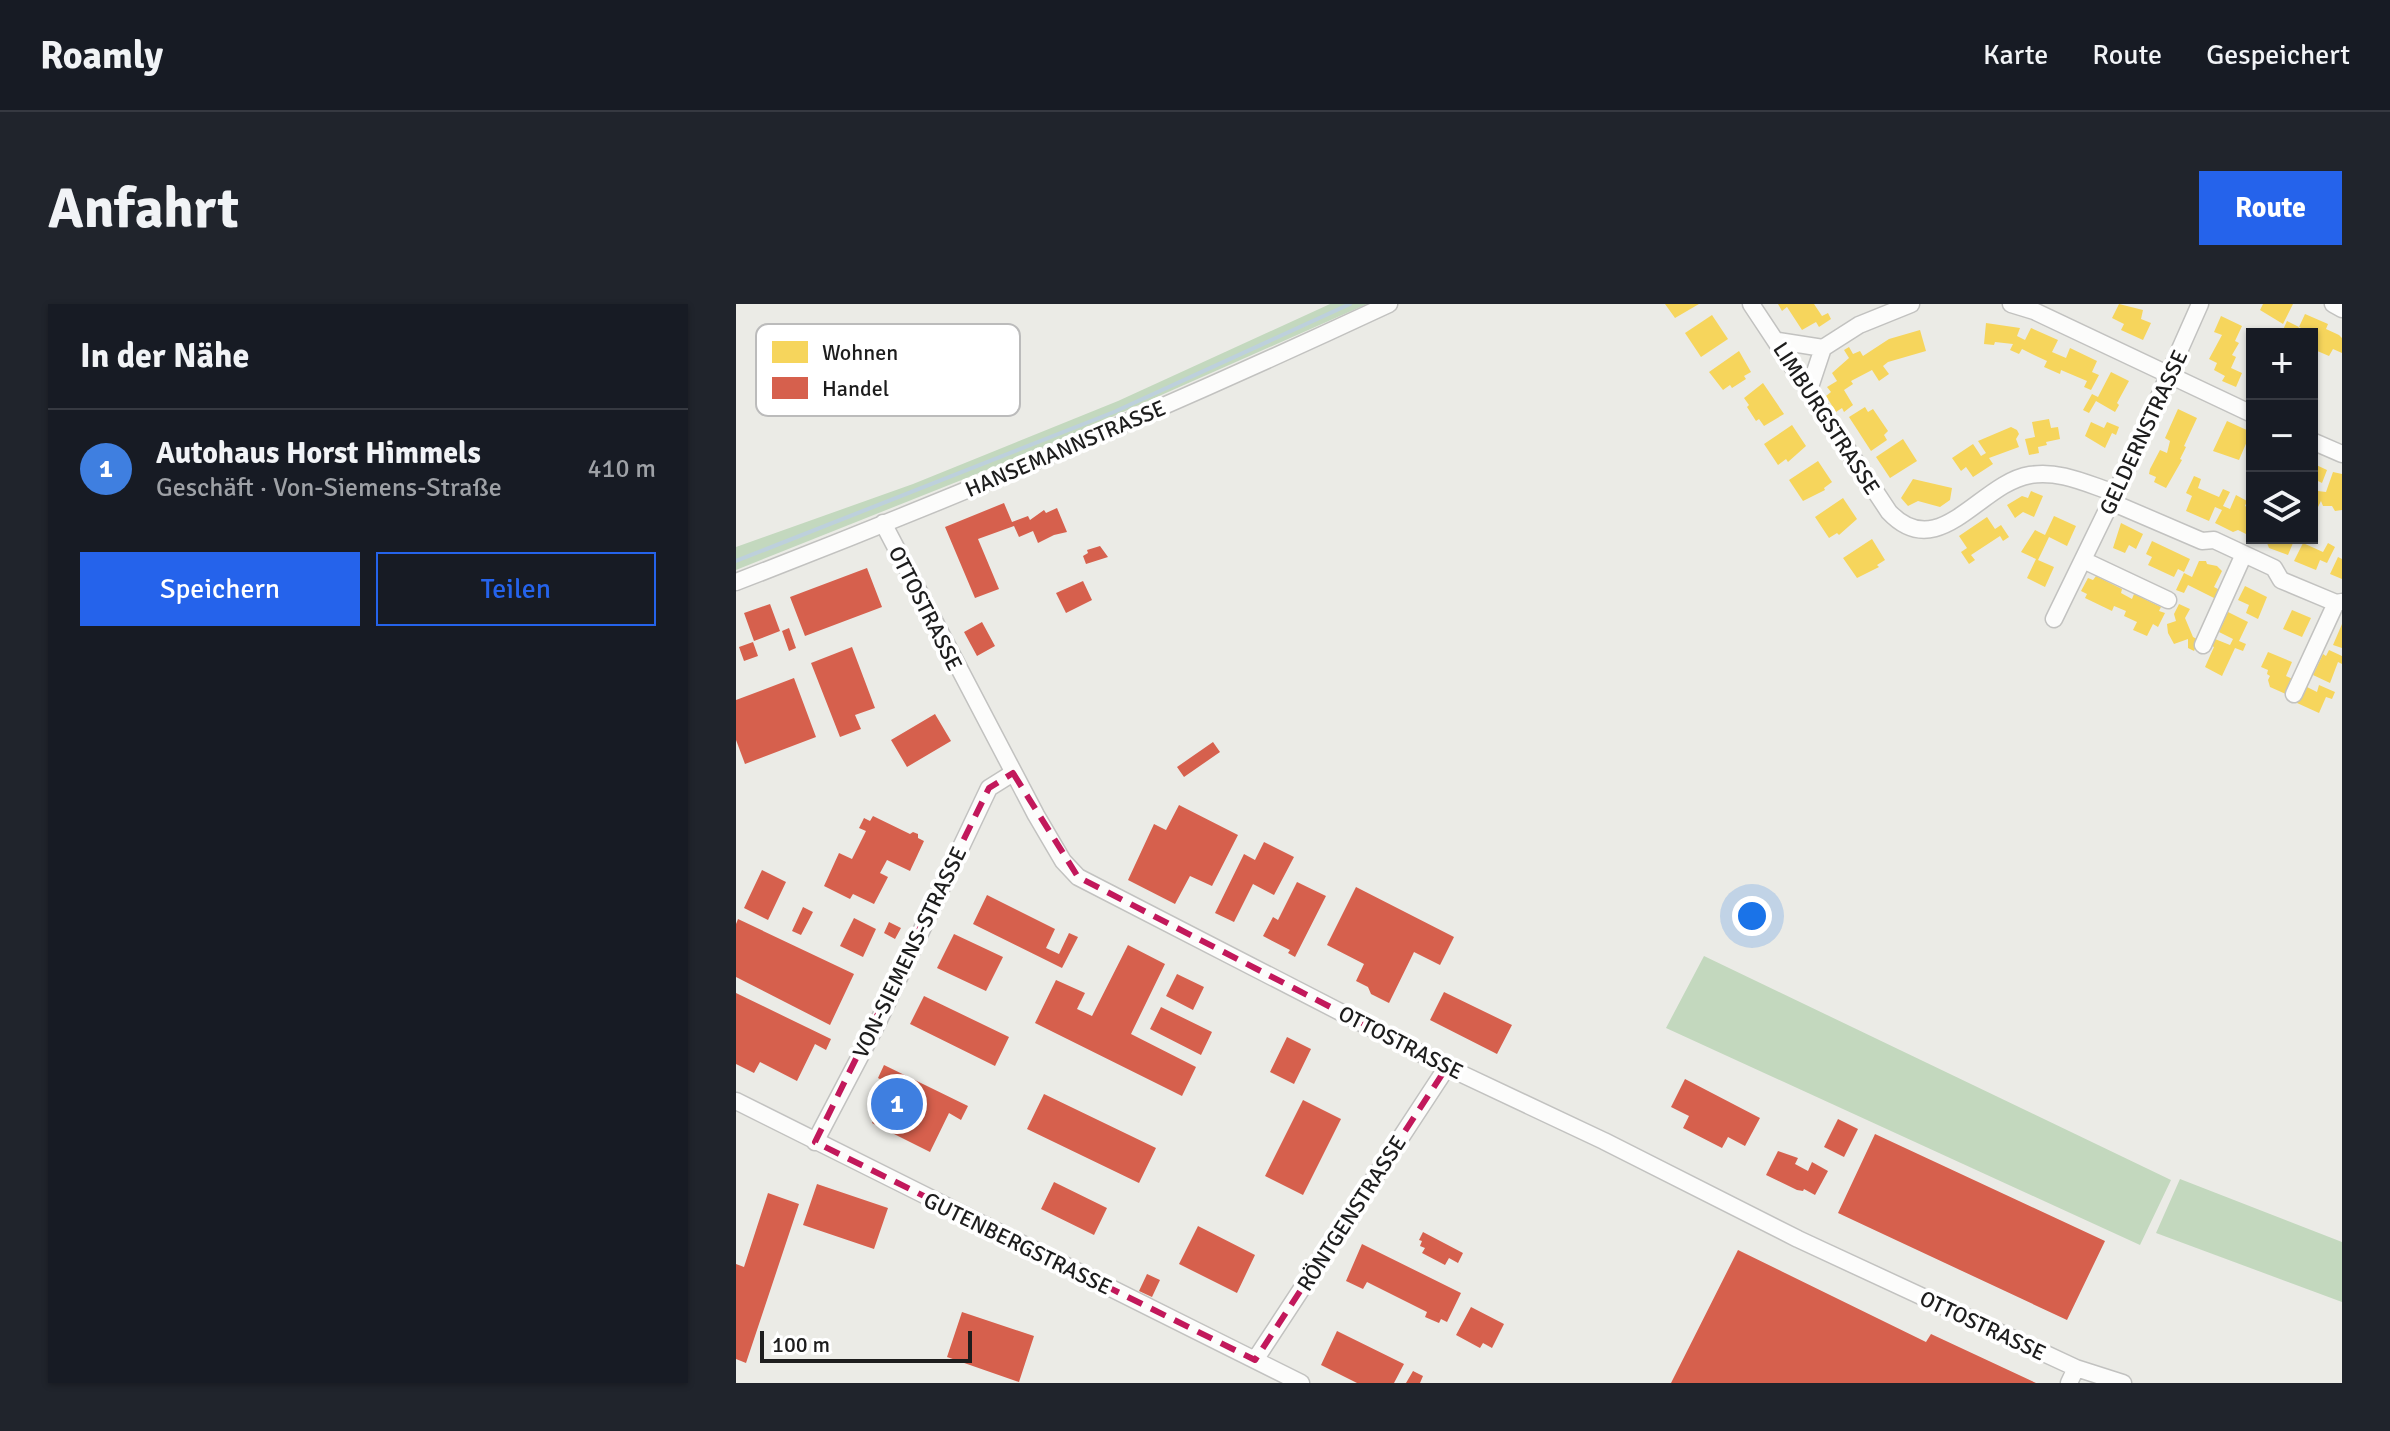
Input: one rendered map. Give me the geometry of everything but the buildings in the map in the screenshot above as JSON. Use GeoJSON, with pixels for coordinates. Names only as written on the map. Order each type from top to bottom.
{"type":"FeatureCollection","features":[{"type":"Feature","properties":{"kind":"street","name":"HANSEMANNSTRASSE"},"geometry":{"type":"LineString","coordinates":[[736,582],[1133,420],[1389,304]]}},
{"type":"Feature","properties":{"kind":"street","name":"LIMBURGSTRASSE"},"geometry":{"type":"LineString","coordinates":[[1751,304],[1889,512],[1907,528],[1920,531],[1939,528],[2026,475],[2064,476],[2113,498]]}},
{"type":"Feature","properties":{"kind":"street"},"geometry":{"type":"LineString","coordinates":[[1778,341],[1823,348],[1878,316],[1911,304]]}},
{"type":"Feature","properties":{"kind":"street"},"geometry":{"type":"LineString","coordinates":[[2011,304],[2035,307],[2246,411]]}},
{"type":"Feature","properties":{"kind":"street","name":"GELDERNSTRASSE"},"geometry":{"type":"LineString","coordinates":[[2054,619],[2170,376],[2200,304]]}},
{"type":"Feature","properties":{"kind":"street"},"geometry":{"type":"LineString","coordinates":[[2333,304],[2342,309]]}},
{"type":"Feature","properties":{"kind":"street"},"geometry":{"type":"LineString","coordinates":[[1809,390],[1823,348]]}},
{"type":"Feature","properties":{"kind":"street"},"geometry":{"type":"LineString","coordinates":[[2318,444],[2342,454]]}},
{"type":"Feature","properties":{"kind":"street"},"geometry":{"type":"LineString","coordinates":[[2113,498],[2202,541],[2214,540],[2274,568],[2281,580],[2339,602],[2294,694]]}},
{"type":"Feature","properties":{"kind":"street","name":"OTTOSTRASSE"},"geometry":{"type":"LineString","coordinates":[[883,523],[1013,773],[1063,861],[1078,877],[1447,1067],[1604,1141],[2073,1375],[2123,1383]]}},
{"type":"Feature","properties":{"kind":"street"},"geometry":{"type":"LineString","coordinates":[[2203,645],[2244,554]]}},
{"type":"Feature","properties":{"kind":"street"},"geometry":{"type":"LineString","coordinates":[[2083,560],[2168,600]]}},
{"type":"Feature","properties":{"kind":"street","name":"VON-SIEMENS-STRASSE"},"geometry":{"type":"LineString","coordinates":[[815,1142],[878,1022],[989,788],[1013,773]]}},
{"type":"Feature","properties":{"kind":"street","name":"RÖNTGENSTRASSE"},"geometry":{"type":"LineString","coordinates":[[1255,1360],[1447,1067]]}},
{"type":"Feature","properties":{"kind":"street","name":"GUTENBERGSTRASSE"},"geometry":{"type":"LineString","coordinates":[[736,1101],[1301,1383]]}},
{"type":"Feature","properties":{"kind":"highlighted area"},"geometry":{"type":"Polygon","coordinates":[[[1013,773],[1078,877],[1447,1067],[1255,1360],[815,1142],[989,788],[1013,773]]]}},
{"type":"Feature","properties":{"kind":"green space"},"geometry":{"type":"Polygon","coordinates":[[[1330,304],[1367,304],[1044,447],[736,570],[736,547],[913,484],[1118,401],[1330,304]]]}},
{"type":"Feature","properties":{"kind":"green space"},"geometry":{"type":"Polygon","coordinates":[[[1704,956],[2171,1180],[2140,1245],[1666,1028],[1704,956]]]}},
{"type":"Feature","properties":{"kind":"green space"},"geometry":{"type":"Polygon","coordinates":[[[2180,1179],[2342,1242],[2342,1302],[2156,1233],[2180,1179]]]}},
{"type":"Feature","properties":{"kind":"waterway"},"geometry":{"type":"LineString","coordinates":[[736,561],[1114,412],[1350,304]]}},
{"type":"Feature","properties":{"kind":"place","name":"Autohaus Horst Himmels"},"geometry":{"type":"Point","coordinates":[897,1104]}}]}
